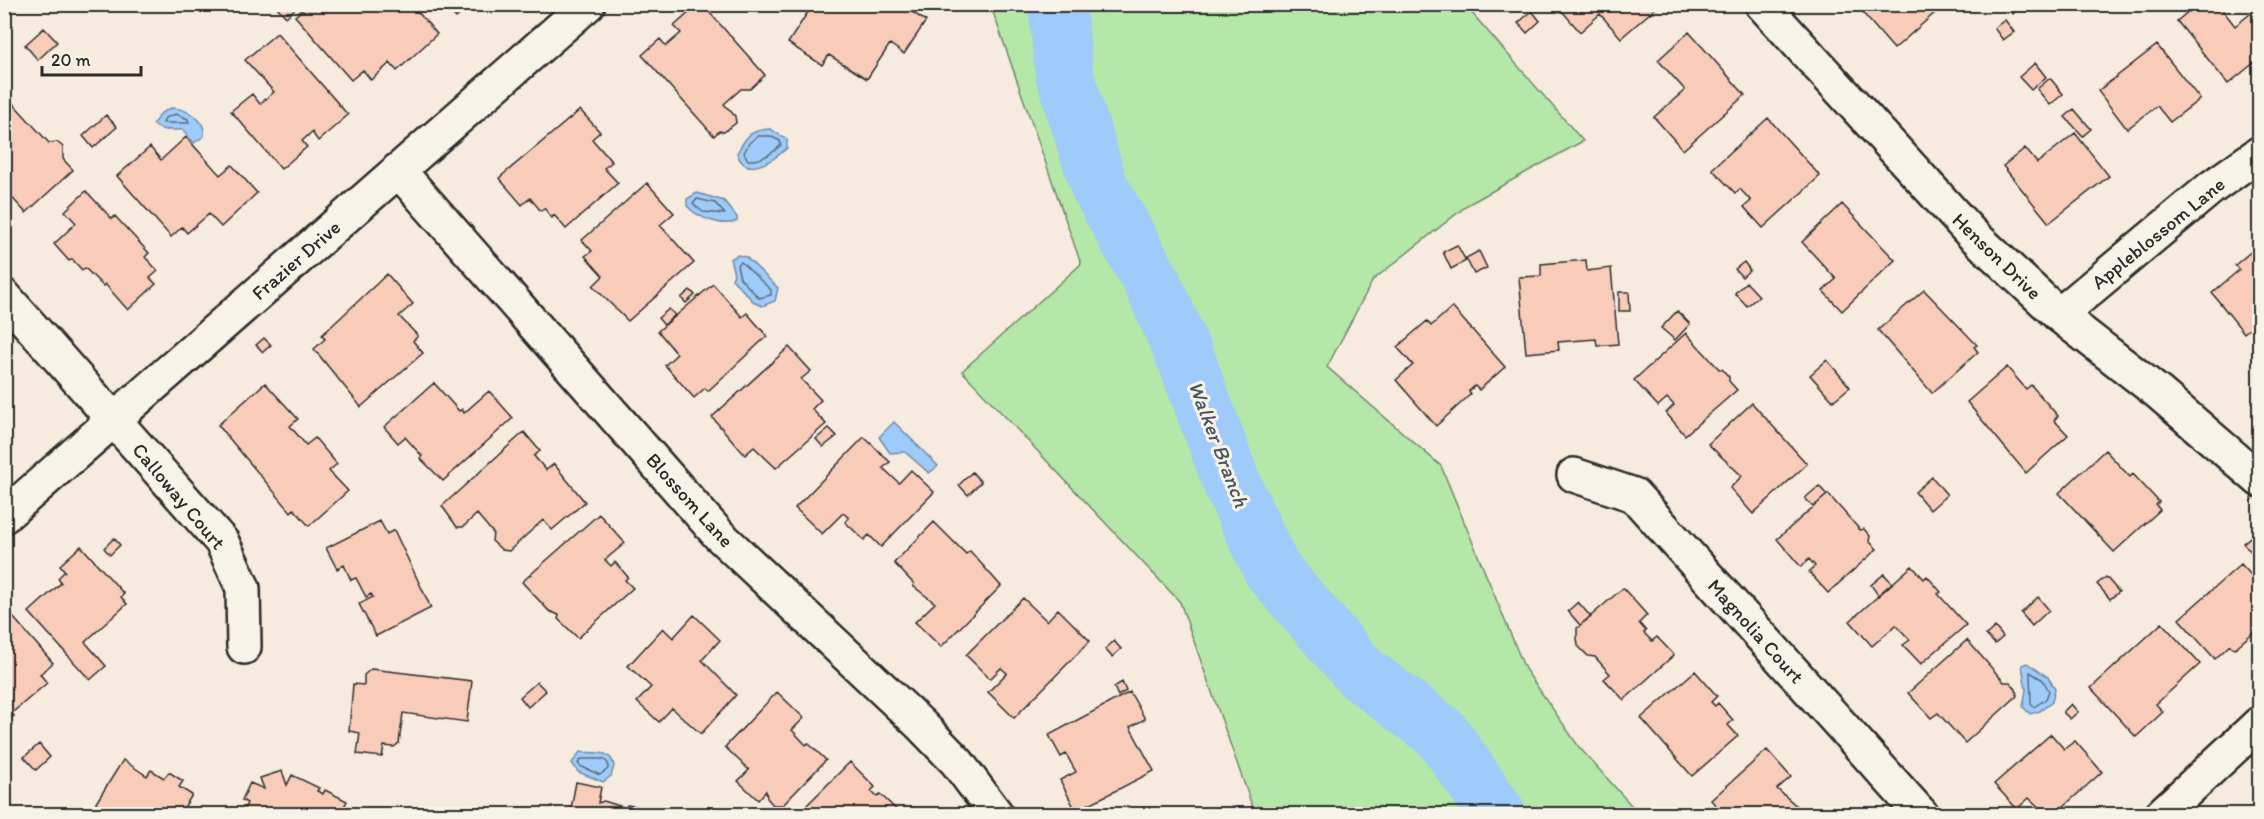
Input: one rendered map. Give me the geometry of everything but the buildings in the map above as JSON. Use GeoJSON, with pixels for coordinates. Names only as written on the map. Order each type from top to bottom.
{"type":"FeatureCollection","features":[{"type":"Feature","properties":{"kind":"street","name":"Frazier Drive"},"geometry":{"type":"LineString","coordinates":[[4,516],[588,4]]}},
{"type":"Feature","properties":{"kind":"street","name":"Henson Drive"},"geometry":{"type":"LineString","coordinates":[[1762,4],[1971,233],[2059,315],[2158,393],[2259,480]]}},
{"type":"Feature","properties":{"kind":"street","name":"Appleblossom Lane"},"geometry":{"type":"LineString","coordinates":[[2059,315],[2212,187],[2259,153]]}},
{"type":"Feature","properties":{"kind":"street","name":"Blossom Lane"},"geometry":{"type":"LineString","coordinates":[[398,170],[718,535],[920,724],[957,762],[996,814]]}},
{"type":"Feature","properties":{"kind":"street","name":"Calloway Court"},"geometry":{"type":"LineString","coordinates":[[4,296],[222,542],[243,588],[243,647]]}},
{"type":"Feature","properties":{"kind":"street","name":"Magnolia Court"},"geometry":{"type":"LineString","coordinates":[[1574,475],[1634,495],[1921,814]]}},
{"type":"Feature","properties":{"kind":"street"},"geometry":{"type":"LineString","coordinates":[[2162,814],[2259,723]]}},
{"type":"Feature","properties":{"kind":"green space"},"geometry":{"type":"Polygon","coordinates":[[[995,5],[1465,5],[1583,141],[1469,204],[1373,280],[1327,367],[1441,466],[1525,669],[1579,747],[1639,814],[1255,814],[1180,602],[962,371],[1081,264],[993,12],[995,5]]]}},
{"type":"Feature","properties":{"kind":"water"},"geometry":{"type":"Polygon","coordinates":[[[171,108],[188,112],[199,120],[204,136],[194,143],[183,130],[164,130],[156,127],[153,124],[161,113],[171,108]]]}},
{"type":"Feature","properties":{"kind":"water"},"geometry":{"type":"Polygon","coordinates":[[[771,129],[787,140],[787,148],[775,158],[760,165],[746,165],[741,161],[737,153],[747,138],[754,132],[771,129]]]}},
{"type":"Feature","properties":{"kind":"water"},"geometry":{"type":"Polygon","coordinates":[[[697,193],[724,201],[737,217],[737,221],[717,222],[697,214],[687,206],[687,199],[697,193]]]}},
{"type":"Feature","properties":{"kind":"water"},"geometry":{"type":"Polygon","coordinates":[[[738,255],[746,257],[778,288],[775,301],[762,306],[755,303],[732,279],[734,274],[730,259],[738,255]]]}},
{"type":"Feature","properties":{"kind":"water"},"geometry":{"type":"Polygon","coordinates":[[[894,422],[938,466],[929,473],[905,452],[890,453],[879,437],[894,422]]]}},
{"type":"Feature","properties":{"kind":"water"},"geometry":{"type":"Polygon","coordinates":[[[2027,663],[2048,677],[2055,689],[2052,702],[2040,711],[2030,714],[2023,707],[2026,690],[2022,665],[2027,663]]]}},
{"type":"Feature","properties":{"kind":"water"},"geometry":{"type":"Polygon","coordinates":[[[580,752],[601,753],[609,756],[614,766],[611,776],[603,782],[578,772],[572,763],[580,752]]]}},
{"type":"Feature","properties":{"kind":"waterway","name":"Walker Branch"},"geometry":{"type":"LineString","coordinates":[[1057,4],[1064,73],[1099,186],[1152,282],[1188,364],[1232,484],[1272,570],[1361,673],[1442,734],[1497,814]]}}]}
